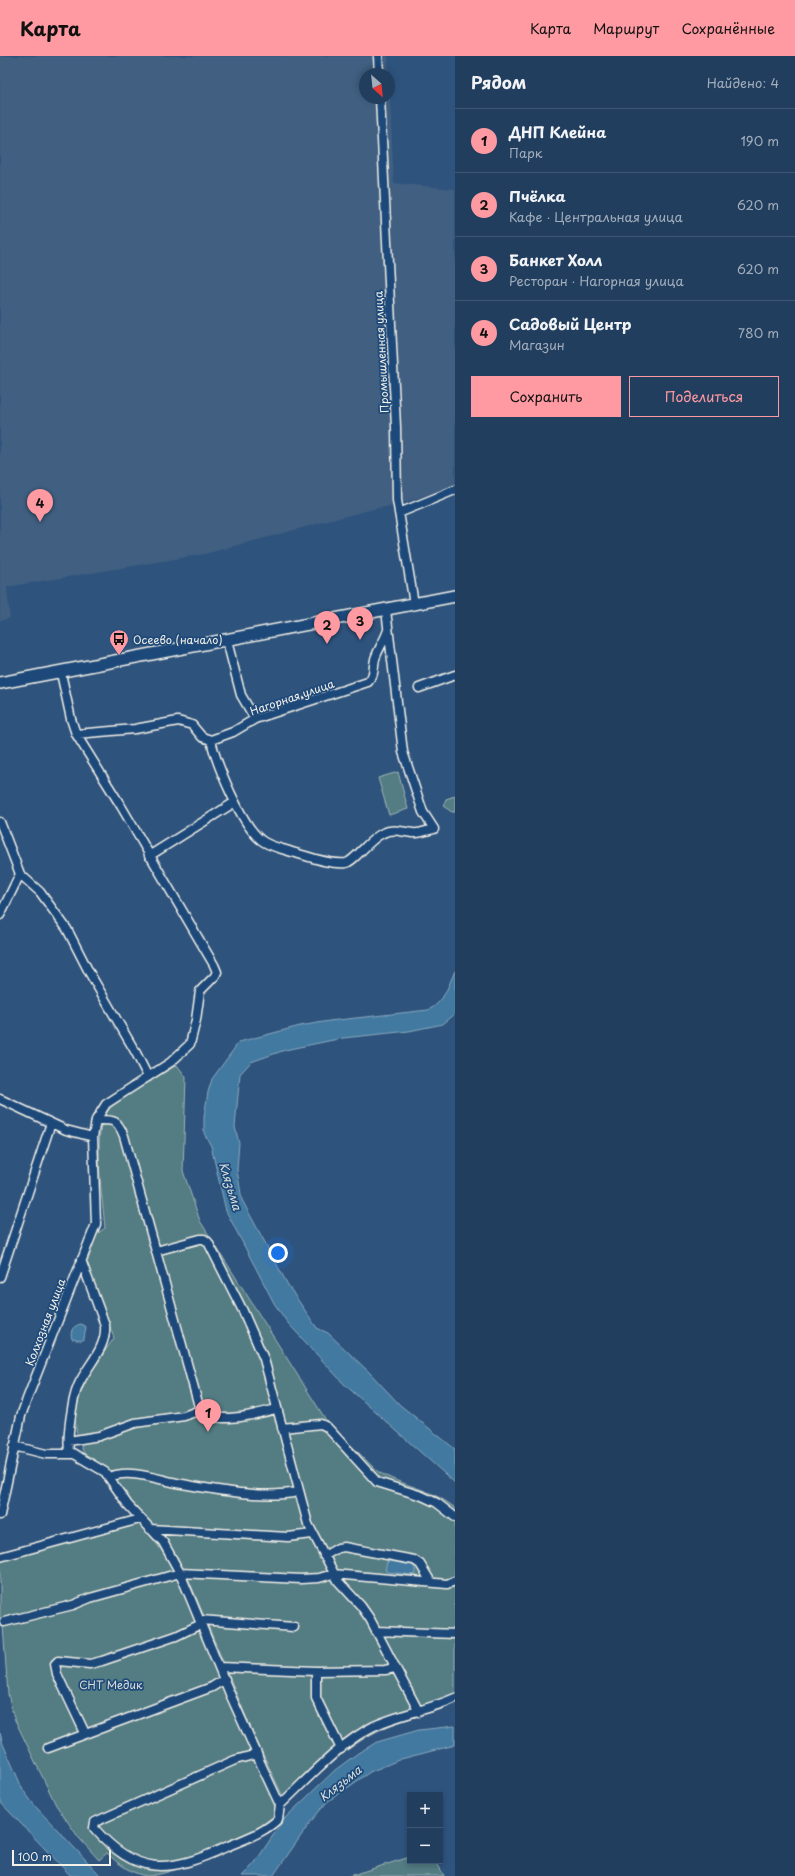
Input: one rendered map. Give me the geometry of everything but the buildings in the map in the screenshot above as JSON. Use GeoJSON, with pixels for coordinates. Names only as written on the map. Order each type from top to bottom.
{"type":"FeatureCollection","features":[{"type":"Feature","properties":{"kind":"main road"},"geometry":{"type":"LineString","coordinates":[[0,683],[61,673],[455,596]]}},
{"type":"Feature","properties":{"kind":"street"},"geometry":{"type":"LineString","coordinates":[[378,56],[379,68]]}},
{"type":"Feature","properties":{"kind":"street","name":"Промышленная улица"},"geometry":{"type":"LineString","coordinates":[[380,104],[399,513],[414,604]]}},
{"type":"Feature","properties":{"kind":"street"},"geometry":{"type":"LineString","coordinates":[[399,513],[455,490]]}},
{"type":"Feature","properties":{"kind":"street"},"geometry":{"type":"LineString","coordinates":[[76,734],[113,732],[178,721],[192,725],[202,737],[211,740],[218,763],[235,802],[254,832],[265,842],[309,858],[346,863],[352,861],[367,844],[385,832],[392,830],[420,833],[434,828],[423,812],[403,752],[386,610]]}},
{"type":"Feature","properties":{"kind":"street","name":"Нагорная улица"},"geometry":{"type":"LineString","coordinates":[[211,740],[233,732],[256,719],[368,682],[374,674],[375,658],[384,641],[389,625]]}},
{"type":"Feature","properties":{"kind":"street"},"geometry":{"type":"LineString","coordinates":[[227,641],[241,695],[256,719]]}},
{"type":"Feature","properties":{"kind":"street"},"geometry":{"type":"LineString","coordinates":[[61,673],[71,719],[76,734],[121,806],[217,972],[200,992],[196,1020],[190,1044],[181,1053],[150,1076],[106,1104],[96,1120]]}},
{"type":"Feature","properties":{"kind":"street"},"geometry":{"type":"LineString","coordinates":[[419,688],[455,675]]}},
{"type":"Feature","properties":{"kind":"street"},"geometry":{"type":"LineString","coordinates":[[149,856],[235,802]]}},
{"type":"Feature","properties":{"kind":"street"},"geometry":{"type":"LineString","coordinates":[[0,822],[20,874],[40,892],[67,929],[89,972],[150,1076]]}},
{"type":"Feature","properties":{"kind":"street"},"geometry":{"type":"LineString","coordinates":[[0,915],[20,874]]}},
{"type":"Feature","properties":{"kind":"street"},"geometry":{"type":"LineString","coordinates":[[0,1099],[72,1132],[93,1136]]}},
{"type":"Feature","properties":{"kind":"street"},"geometry":{"type":"LineString","coordinates":[[96,1120],[109,1120],[116,1122],[120,1126],[200,1410],[211,1418],[236,1417],[276,1409]]}},
{"type":"Feature","properties":{"kind":"street","name":"Колхозная улица"},"geometry":{"type":"LineString","coordinates":[[0,1515],[14,1446],[27,1399],[96,1224],[97,1216],[93,1136],[96,1120]]}},
{"type":"Feature","properties":{"kind":"street"},"geometry":{"type":"LineString","coordinates":[[0,1277],[51,1123]]}},
{"type":"Feature","properties":{"kind":"street"},"geometry":{"type":"LineString","coordinates":[[156,1251],[200,1239],[204,1239],[208,1242],[243,1311],[264,1359],[303,1512],[312,1534],[333,1574],[343,1588],[360,1606],[376,1631],[418,1712]]}},
{"type":"Feature","properties":{"kind":"street"},"geometry":{"type":"LineString","coordinates":[[72,1454],[69,1451],[69,1441],[72,1404],[78,1386],[104,1342],[106,1333],[105,1325],[82,1260]]}},
{"type":"Feature","properties":{"kind":"street"},"geometry":{"type":"LineString","coordinates":[[69,1441],[99,1436],[135,1423],[184,1416],[200,1410]]}},
{"type":"Feature","properties":{"kind":"street"},"geometry":{"type":"LineString","coordinates":[[282,1428],[321,1424],[327,1427],[377,1482],[427,1498],[437,1503],[455,1517]]}},
{"type":"Feature","properties":{"kind":"street"},"geometry":{"type":"LineString","coordinates":[[14,1446],[46,1454],[72,1454],[105,1472],[128,1505],[162,1542],[180,1573],[230,1694],[280,1805],[278,1819],[264,1830],[200,1859],[160,1871],[147,1871],[119,1858],[105,1844],[94,1828],[94,1822],[235,1760],[257,1754]]}},
{"type":"Feature","properties":{"kind":"street"},"geometry":{"type":"LineString","coordinates":[[109,1477],[116,1474],[136,1475],[181,1484],[281,1495],[298,1492]]}},
{"type":"Feature","properties":{"kind":"street"},"geometry":{"type":"LineString","coordinates":[[0,1557],[140,1518]]}},
{"type":"Feature","properties":{"kind":"street"},"geometry":{"type":"LineString","coordinates":[[150,1529],[288,1537],[312,1534]]}},
{"type":"Feature","properties":{"kind":"street"},"geometry":{"type":"LineString","coordinates":[[324,1556],[338,1548],[344,1548],[414,1560],[420,1564],[431,1582]]}},
{"type":"Feature","properties":{"kind":"street"},"geometry":{"type":"LineString","coordinates":[[4,1622],[73,1605],[90,1598],[180,1573],[301,1578],[319,1578],[333,1574],[447,1584],[455,1580]]}},
{"type":"Feature","properties":{"kind":"street"},"geometry":{"type":"LineString","coordinates":[[85,1734],[57,1674],[55,1664],[58,1661],[90,1664],[102,1661],[176,1636],[201,1622],[294,1627]]}},
{"type":"Feature","properties":{"kind":"street"},"geometry":{"type":"LineString","coordinates":[[376,1631],[455,1634]]}},
{"type":"Feature","properties":{"kind":"street"},"geometry":{"type":"LineString","coordinates":[[220,1667],[316,1671],[385,1670],[395,1668]]}},
{"type":"Feature","properties":{"kind":"street"},"geometry":{"type":"LineString","coordinates":[[316,1671],[316,1698],[341,1749]]}},
{"type":"Feature","properties":{"kind":"street"},"geometry":{"type":"LineString","coordinates":[[48,1748],[212,1687],[225,1679]]}},
{"type":"Feature","properties":{"kind":"street"},"geometry":{"type":"LineString","coordinates":[[280,1805],[341,1749],[374,1726],[455,1698]]}},
{"type":"Feature","properties":{"kind":"shaded area"},"geometry":{"type":"Polygon","coordinates":[[[0,56],[388,56],[389,68],[359,68],[359,104],[390,104],[394,183],[455,189],[455,486],[393,506],[377,508],[205,554],[7,587],[10,618],[0,621],[0,56]]]}},
{"type":"Feature","properties":{"kind":"green space"},"geometry":{"type":"Polygon","coordinates":[[[398,772],[408,809],[389,815],[378,778],[398,772]]]}},
{"type":"Feature","properties":{"kind":"green space"},"geometry":{"type":"Polygon","coordinates":[[[455,796],[455,812],[452,812],[443,806],[446,799],[455,796]]]}},
{"type":"Feature","properties":{"kind":"green space"},"geometry":{"type":"Polygon","coordinates":[[[177,1065],[186,1077],[183,1171],[200,1221],[326,1420],[377,1471],[396,1481],[426,1491],[455,1508],[455,1704],[391,1725],[362,1740],[335,1760],[287,1805],[252,1731],[186,1573],[171,1548],[156,1528],[86,1457],[79,1440],[76,1424],[76,1409],[80,1394],[86,1381],[114,1338],[87,1264],[97,1234],[105,1228],[99,1152],[102,1123],[106,1113],[118,1101],[177,1065]]]}},
{"type":"Feature","properties":{"kind":"green space","name":"СНТ Медик"},"geometry":{"type":"Polygon","coordinates":[[[138,1522],[160,1548],[178,1578],[240,1728],[282,1817],[271,1827],[249,1841],[186,1866],[157,1875],[147,1876],[141,1875],[126,1868],[107,1853],[99,1860],[79,1838],[56,1805],[14,1718],[8,1694],[3,1626],[0,1627],[0,1560],[138,1522]]]}},
{"type":"Feature","properties":{"kind":"green space"},"geometry":{"type":"Polygon","coordinates":[[[407,1858],[407,1864],[438,1864],[444,1876],[349,1876],[407,1858]]]}},
{"type":"Feature","properties":{"kind":"water","name":"Клязьма"},"geometry":{"type":"Polygon","coordinates":[[[455,971],[455,1014],[443,1024],[409,1031],[343,1038],[285,1050],[251,1062],[240,1074],[235,1127],[239,1143],[237,1170],[242,1200],[289,1287],[317,1328],[328,1333],[369,1372],[400,1405],[455,1449],[455,1483],[344,1384],[287,1322],[274,1303],[226,1211],[211,1146],[204,1133],[204,1117],[208,1092],[212,1079],[239,1042],[300,1026],[329,1021],[428,1010],[442,999],[455,971]]]}},
{"type":"Feature","properties":{"kind":"water"},"geometry":{"type":"Polygon","coordinates":[[[81,1324],[86,1327],[84,1339],[81,1341],[72,1339],[71,1333],[73,1329],[81,1324]]]}},
{"type":"Feature","properties":{"kind":"water"},"geometry":{"type":"Polygon","coordinates":[[[390,1561],[412,1565],[415,1568],[415,1574],[412,1575],[388,1572],[385,1570],[387,1562],[390,1561]]]}},
{"type":"Feature","properties":{"kind":"water","name":"Клязьма"},"geometry":{"type":"Polygon","coordinates":[[[455,1726],[455,1745],[401,1759],[370,1772],[327,1802],[312,1820],[273,1876],[242,1876],[254,1864],[284,1819],[335,1770],[358,1753],[377,1742],[419,1730],[455,1726]]]}},
{"type":"Feature","properties":{"kind":"water"},"geometry":{"type":"Polygon","coordinates":[[[0,1733],[3,1744],[23,1790],[35,1806],[101,1876],[71,1876],[2,1804],[0,1799],[0,1733]]]}},
{"type":"Feature","properties":{"kind":"place","name":"Садовый Центр"},"geometry":{"type":"Point","coordinates":[40,522]}},
{"type":"Feature","properties":{"kind":"place","name":"Банкет Холл"},"geometry":{"type":"Point","coordinates":[360,640]}},
{"type":"Feature","properties":{"kind":"place","name":"Пчёлка"},"geometry":{"type":"Point","coordinates":[327,644]}},
{"type":"Feature","properties":{"kind":"place","name":"Осеево (начало)"},"geometry":{"type":"Point","coordinates":[119,656]}},
{"type":"Feature","properties":{"kind":"place","name":"ДНП Клейна"},"geometry":{"type":"Point","coordinates":[208,1432]}}]}
